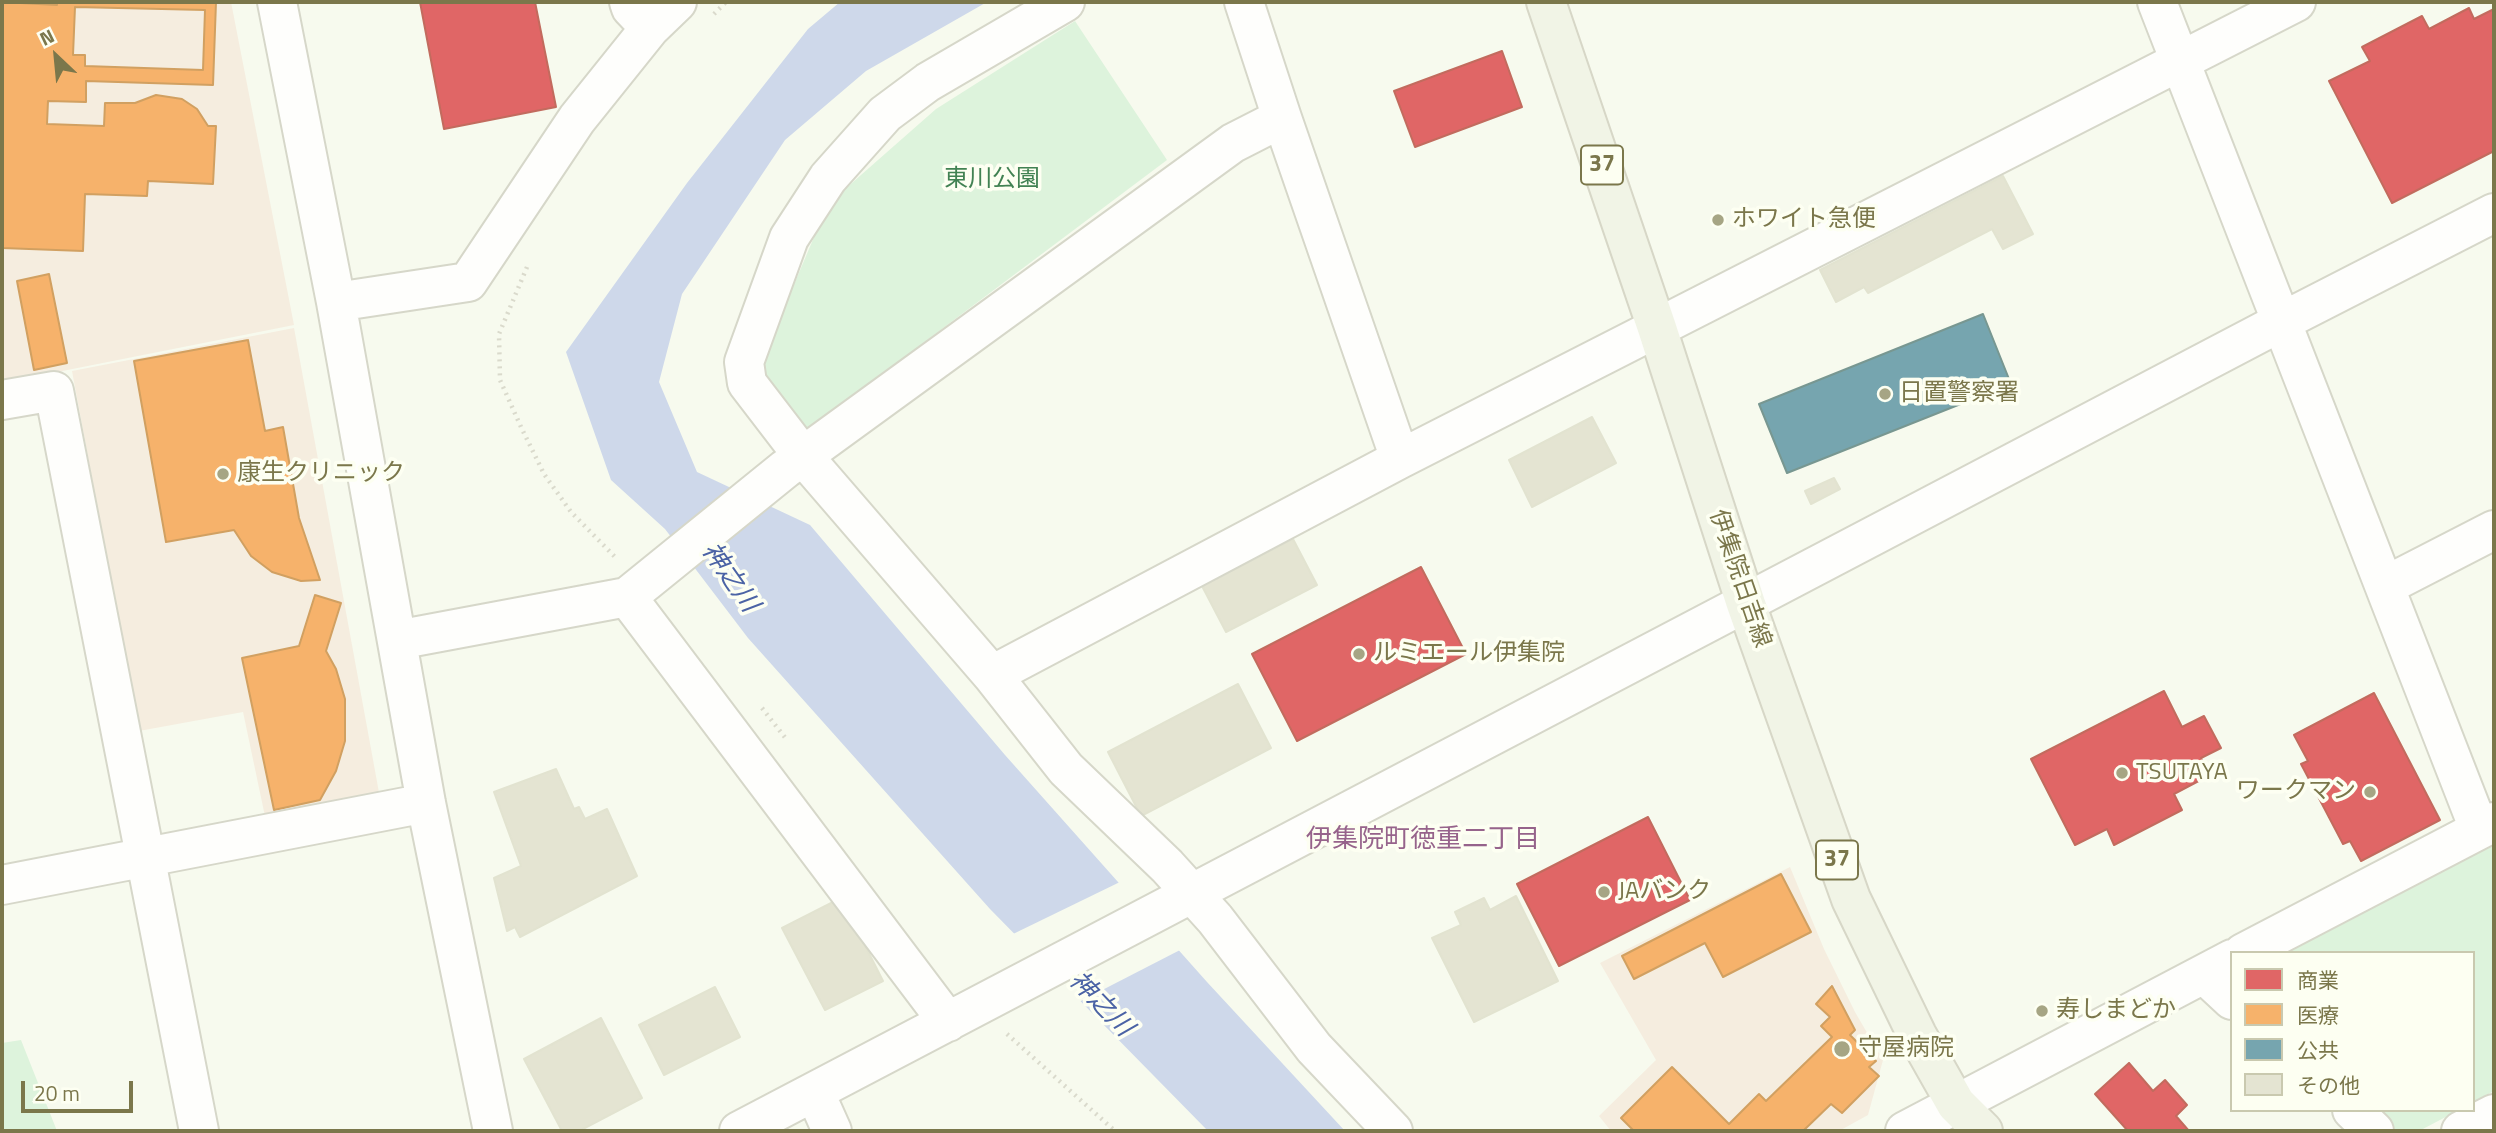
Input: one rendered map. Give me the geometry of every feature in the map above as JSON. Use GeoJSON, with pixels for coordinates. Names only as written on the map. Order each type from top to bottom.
{"type":"FeatureCollection","features":[{"type":"Feature","properties":{"kind":"main road","name":"伊集院日吉線"},"geometry":{"type":"LineString","coordinates":[[1546,2],[1657,328],[1746,604],[1851,899],[1917,1034],[1956,1104],[1983,1131]]}},
{"type":"Feature","properties":{"kind":"street"},"geometry":{"type":"LineString","coordinates":[[277,2],[336,302],[426,803],[493,1131]]}},
{"type":"Feature","properties":{"kind":"street"},"geometry":{"type":"LineString","coordinates":[[1065,2],[928,82],[885,114],[828,178],[789,238],[744,362],[747,383],[794,463],[992,675],[1066,769],[1167,866],[1179,900],[1214,919],[1314,1048],[1393,1131]]}},
{"type":"Feature","properties":{"kind":"street"},"geometry":{"type":"LineString","coordinates":[[1244,2],[1400,459]]}},
{"type":"Feature","properties":{"kind":"street"},"geometry":{"type":"LineString","coordinates":[[2157,2],[2385,586],[2487,826],[2248,951]]}},
{"type":"Feature","properties":{"kind":"street"},"geometry":{"type":"LineString","coordinates":[[992,675],[1400,459],[2295,2]]}},
{"type":"Feature","properties":{"kind":"street"},"geometry":{"type":"LineString","coordinates":[[336,302],[468,282],[577,119],[639,15],[693,11]]}},
{"type":"Feature","properties":{"kind":"street"},"geometry":{"type":"LineString","coordinates":[[397,640],[641,586],[794,463],[1233,143],[1282,118]]}},
{"type":"Feature","properties":{"kind":"street"},"geometry":{"type":"LineString","coordinates":[[739,1131],[2281,322],[2494,213]]}},
{"type":"Feature","properties":{"kind":"street"},"geometry":{"type":"LineString","coordinates":[[2,400],[54,391],[199,1131]]}},
{"type":"Feature","properties":{"kind":"street"},"geometry":{"type":"LineString","coordinates":[[2385,586],[2494,530]]}},
{"type":"Feature","properties":{"kind":"street"},"geometry":{"type":"LineString","coordinates":[[641,586],[972,1009]]}},
{"type":"Feature","properties":{"kind":"street"},"geometry":{"type":"LineString","coordinates":[[2,885],[426,803]]}},
{"type":"Feature","properties":{"kind":"street"},"geometry":{"type":"LineString","coordinates":[[1905,1131],[2218,966],[2230,995]]}},
{"type":"Feature","properties":{"kind":"street"},"geometry":{"type":"LineString","coordinates":[[815,1093],[832,1131]]}},
{"type":"Feature","properties":{"kind":"street"},"geometry":{"type":"LineString","coordinates":[[2354,1112],[2374,1131]]}},
{"type":"Feature","properties":{"kind":"street"},"geometry":{"type":"LineString","coordinates":[[2461,1131],[2494,1114]]}},
{"type":"Feature","properties":{"kind":"path"},"geometry":{"type":"LineString","coordinates":[[693,11],[726,2]]}},
{"type":"Feature","properties":{"kind":"path"},"geometry":{"type":"LineString","coordinates":[[530,262],[499,334],[500,380],[544,474],[571,512],[641,586]]}},
{"type":"Feature","properties":{"kind":"path"},"geometry":{"type":"LineString","coordinates":[[972,1009],[1115,1131]]}},
{"type":"Feature","properties":{"kind":"shaded area"},"geometry":{"type":"Polygon","coordinates":[[[2,2],[231,2],[294,325],[2,383],[2,2]]]}},
{"type":"Feature","properties":{"kind":"shaded area"},"geometry":{"type":"Polygon","coordinates":[[[294,328],[380,798],[266,821],[243,712],[139,731],[72,371],[294,328]]]}},
{"type":"Feature","properties":{"kind":"shaded area"},"geometry":{"type":"Polygon","coordinates":[[[1790,867],[1824,949],[1855,1012],[1883,1060],[1868,1115],[1839,1131],[1611,1131],[1599,1116],[1656,1060],[1600,963],[1790,867]]]}},
{"type":"Feature","properties":{"kind":"green space","name":"東川公園"},"geometry":{"type":"Polygon","coordinates":[[[1075,21],[1167,160],[802,434],[764,380],[760,365],[828,204],[936,109],[1075,21]]]}},
{"type":"Feature","properties":{"kind":"green space"},"geometry":{"type":"Polygon","coordinates":[[[2494,843],[2494,1091],[2475,1101],[2475,951],[2284,951],[2494,843]]]}},
{"type":"Feature","properties":{"kind":"green space"},"geometry":{"type":"Polygon","coordinates":[[[21,1040],[57,1131],[2,1131],[2,1043],[21,1040]]]}},
{"type":"Feature","properties":{"kind":"green space"},"geometry":{"type":"Polygon","coordinates":[[[2376,1112],[2455,1112],[2419,1131],[2396,1131],[2376,1112]]]}},
{"type":"Feature","properties":{"kind":"water","name":"神之川"},"geometry":{"type":"Polygon","coordinates":[[[840,2],[987,2],[866,71],[785,140],[682,294],[659,382],[697,472],[810,525],[1005,755],[1207,982],[1345,1131],[1208,1131],[990,909],[748,638],[665,529],[611,480],[566,352],[687,183],[808,29],[840,2]]]}},
{"type":"Feature","properties":{"kind":"pier"},"geometry":{"type":"Polygon","coordinates":[[[1122,881],[1182,949],[1077,1003],[1011,935],[1122,881]]]}},
{"type":"Feature","properties":{"kind":"building: 商業"},"geometry":{"type":"Polygon","coordinates":[[[420,2],[535,2],[556,107],[444,129],[420,2]]]}},
{"type":"Feature","properties":{"kind":"building: 商業"},"geometry":{"type":"Polygon","coordinates":[[[2469,8],[2474,19],[2494,9],[2494,151],[2392,203],[2329,81],[2370,61],[2362,47],[2422,16],[2429,29],[2469,8]]]}},
{"type":"Feature","properties":{"kind":"building: 商業"},"geometry":{"type":"Polygon","coordinates":[[[1502,51],[1522,107],[1415,147],[1394,91],[1502,51]]]}},
{"type":"Feature","properties":{"kind":"building: 商業","name":"ルミエール伊集院"},"geometry":{"type":"Polygon","coordinates":[[[1421,567],[1466,654],[1297,741],[1252,654],[1421,567]]]}},
{"type":"Feature","properties":{"kind":"building: 商業"},"geometry":{"type":"Polygon","coordinates":[[[2164,691],[2182,727],[2204,716],[2221,748],[2201,758],[2210,775],[2174,794],[2182,810],[2114,845],[2107,829],[2075,845],[2031,759],[2164,691]]]}},
{"type":"Feature","properties":{"kind":"building: 商業","name":"ワークマン"},"geometry":{"type":"Polygon","coordinates":[[[2374,693],[2440,820],[2361,861],[2350,841],[2343,844],[2301,764],[2308,761],[2294,735],[2374,693]]]}},
{"type":"Feature","properties":{"kind":"building: 商業","name":"JAバンク"},"geometry":{"type":"Polygon","coordinates":[[[1648,817],[1690,900],[1559,966],[1517,884],[1648,817]]]}},
{"type":"Feature","properties":{"kind":"building: 商業"},"geometry":{"type":"Polygon","coordinates":[[[2129,1063],[2153,1091],[2165,1080],[2187,1105],[2176,1116],[2189,1131],[2128,1131],[2095,1094],[2129,1063]]]}},
{"type":"Feature","properties":{"kind":"building: 医療"},"geometry":{"type":"Polygon","coordinates":[[[2,2],[57,5],[57,2],[216,2],[213,85],[86,81],[86,102],[48,101],[47,124],[104,126],[105,103],[135,103],[156,95],[182,99],[197,109],[208,126],[216,126],[213,184],[148,181],[147,196],[85,194],[83,251],[2,248],[2,2]],[[75,7],[73,55],[85,55],[85,66],[203,70],[205,10],[75,7]]]}},
{"type":"Feature","properties":{"kind":"building: 医療"},"geometry":{"type":"Polygon","coordinates":[[[49,274],[67,363],[34,370],[17,281],[49,274]]]}},
{"type":"Feature","properties":{"kind":"building: 医療","name":"康⽣クリニック"},"geometry":{"type":"Polygon","coordinates":[[[248,340],[265,431],[283,427],[299,518],[320,580],[301,581],[272,572],[251,556],[234,530],[166,542],[134,361],[248,340]]]}},
{"type":"Feature","properties":{"kind":"building: 医療"},"geometry":{"type":"Polygon","coordinates":[[[315,595],[341,603],[326,651],[336,669],[345,699],[345,741],[336,771],[320,800],[274,810],[242,658],[299,646],[315,595]]]}},
{"type":"Feature","properties":{"kind":"building: 医療"},"geometry":{"type":"Polygon","coordinates":[[[1781,874],[1811,932],[1723,977],[1705,943],[1634,979],[1622,956],[1781,874]]]}},
{"type":"Feature","properties":{"kind":"building: 医療","name":"守屋病院"},"geometry":{"type":"Polygon","coordinates":[[[1832,986],[1855,1030],[1850,1035],[1876,1061],[1869,1067],[1879,1076],[1842,1113],[1831,1104],[1803,1131],[1634,1131],[1621,1118],[1672,1067],[1729,1124],[1759,1094],[1766,1101],[1832,1037],[1821,1026],[1830,1017],[1816,1004],[1832,986]]]}},
{"type":"Feature","properties":{"kind":"building: 公共","name":"日置警察署"},"geometry":{"type":"Polygon","coordinates":[[[1983,314],[2011,384],[1787,473],[1759,404],[1983,314]]]}},
{"type":"Feature","properties":{"kind":"building: その他"},"geometry":{"type":"Polygon","coordinates":[[[2003,176],[2033,234],[2003,249],[1992,229],[1868,293],[1864,287],[1836,302],[1820,270],[2003,176]]]}},
{"type":"Feature","properties":{"kind":"building: その他"},"geometry":{"type":"Polygon","coordinates":[[[1592,417],[1616,463],[1532,507],[1509,460],[1592,417]]]}},
{"type":"Feature","properties":{"kind":"building: その他"},"geometry":{"type":"Polygon","coordinates":[[[1834,478],[1840,489],[1811,504],[1805,491],[1834,478]]]}},
{"type":"Feature","properties":{"kind":"building: その他"},"geometry":{"type":"Polygon","coordinates":[[[1293,539],[1317,585],[1226,632],[1202,586],[1293,539]]]}},
{"type":"Feature","properties":{"kind":"building: その他"},"geometry":{"type":"Polygon","coordinates":[[[1238,684],[1271,748],[1141,816],[1108,752],[1238,684]]]}},
{"type":"Feature","properties":{"kind":"building: その他"},"geometry":{"type":"Polygon","coordinates":[[[556,769],[574,809],[579,807],[585,819],[607,809],[637,876],[520,937],[515,927],[507,931],[494,878],[521,866],[494,792],[556,769]]]}},
{"type":"Feature","properties":{"kind":"building: その他"},"geometry":{"type":"Polygon","coordinates":[[[1516,896],[1558,981],[1474,1022],[1432,938],[1461,925],[1455,912],[1484,898],[1490,910],[1516,896]]]}},
{"type":"Feature","properties":{"kind":"building: その他"},"geometry":{"type":"Polygon","coordinates":[[[841,898],[883,981],[825,1010],[782,928],[841,898]]]}},
{"type":"Feature","properties":{"kind":"building: その他"},"geometry":{"type":"Polygon","coordinates":[[[715,987],[740,1037],[664,1075],[639,1025],[715,987]]]}},
{"type":"Feature","properties":{"kind":"building: その他"},"geometry":{"type":"Polygon","coordinates":[[[601,1018],[642,1098],[579,1131],[562,1131],[524,1059],[601,1018]]]}},
{"type":"Feature","properties":{"kind":"place","name":"ホワイト急便"},"geometry":{"type":"Point","coordinates":[1718,220]}},
{"type":"Feature","properties":{"kind":"place","name":"日置警察署"},"geometry":{"type":"Point","coordinates":[1885,394]}},
{"type":"Feature","properties":{"kind":"place","name":"康⽣クリニック"},"geometry":{"type":"Point","coordinates":[223,474]}},
{"type":"Feature","properties":{"kind":"place","name":"ルミエール伊集院"},"geometry":{"type":"Point","coordinates":[1359,654]}},
{"type":"Feature","properties":{"kind":"place","name":"TSUTAYA"},"geometry":{"type":"Point","coordinates":[2122,773]}},
{"type":"Feature","properties":{"kind":"place","name":"ワークマン"},"geometry":{"type":"Point","coordinates":[2370,792]}},
{"type":"Feature","properties":{"kind":"place","name":"JAバンク"},"geometry":{"type":"Point","coordinates":[1604,892]}},
{"type":"Feature","properties":{"kind":"place","name":"寿しまどか"},"geometry":{"type":"Point","coordinates":[2042,1011]}},
{"type":"Feature","properties":{"kind":"place","name":"守屋病院"},"geometry":{"type":"Point","coordinates":[1842,1049]}},
{"type":"Feature","properties":{"kind":"district","name":"伊集院町徳重二丁目"},"geometry":{"type":"Point","coordinates":[1423,841]}}]}
